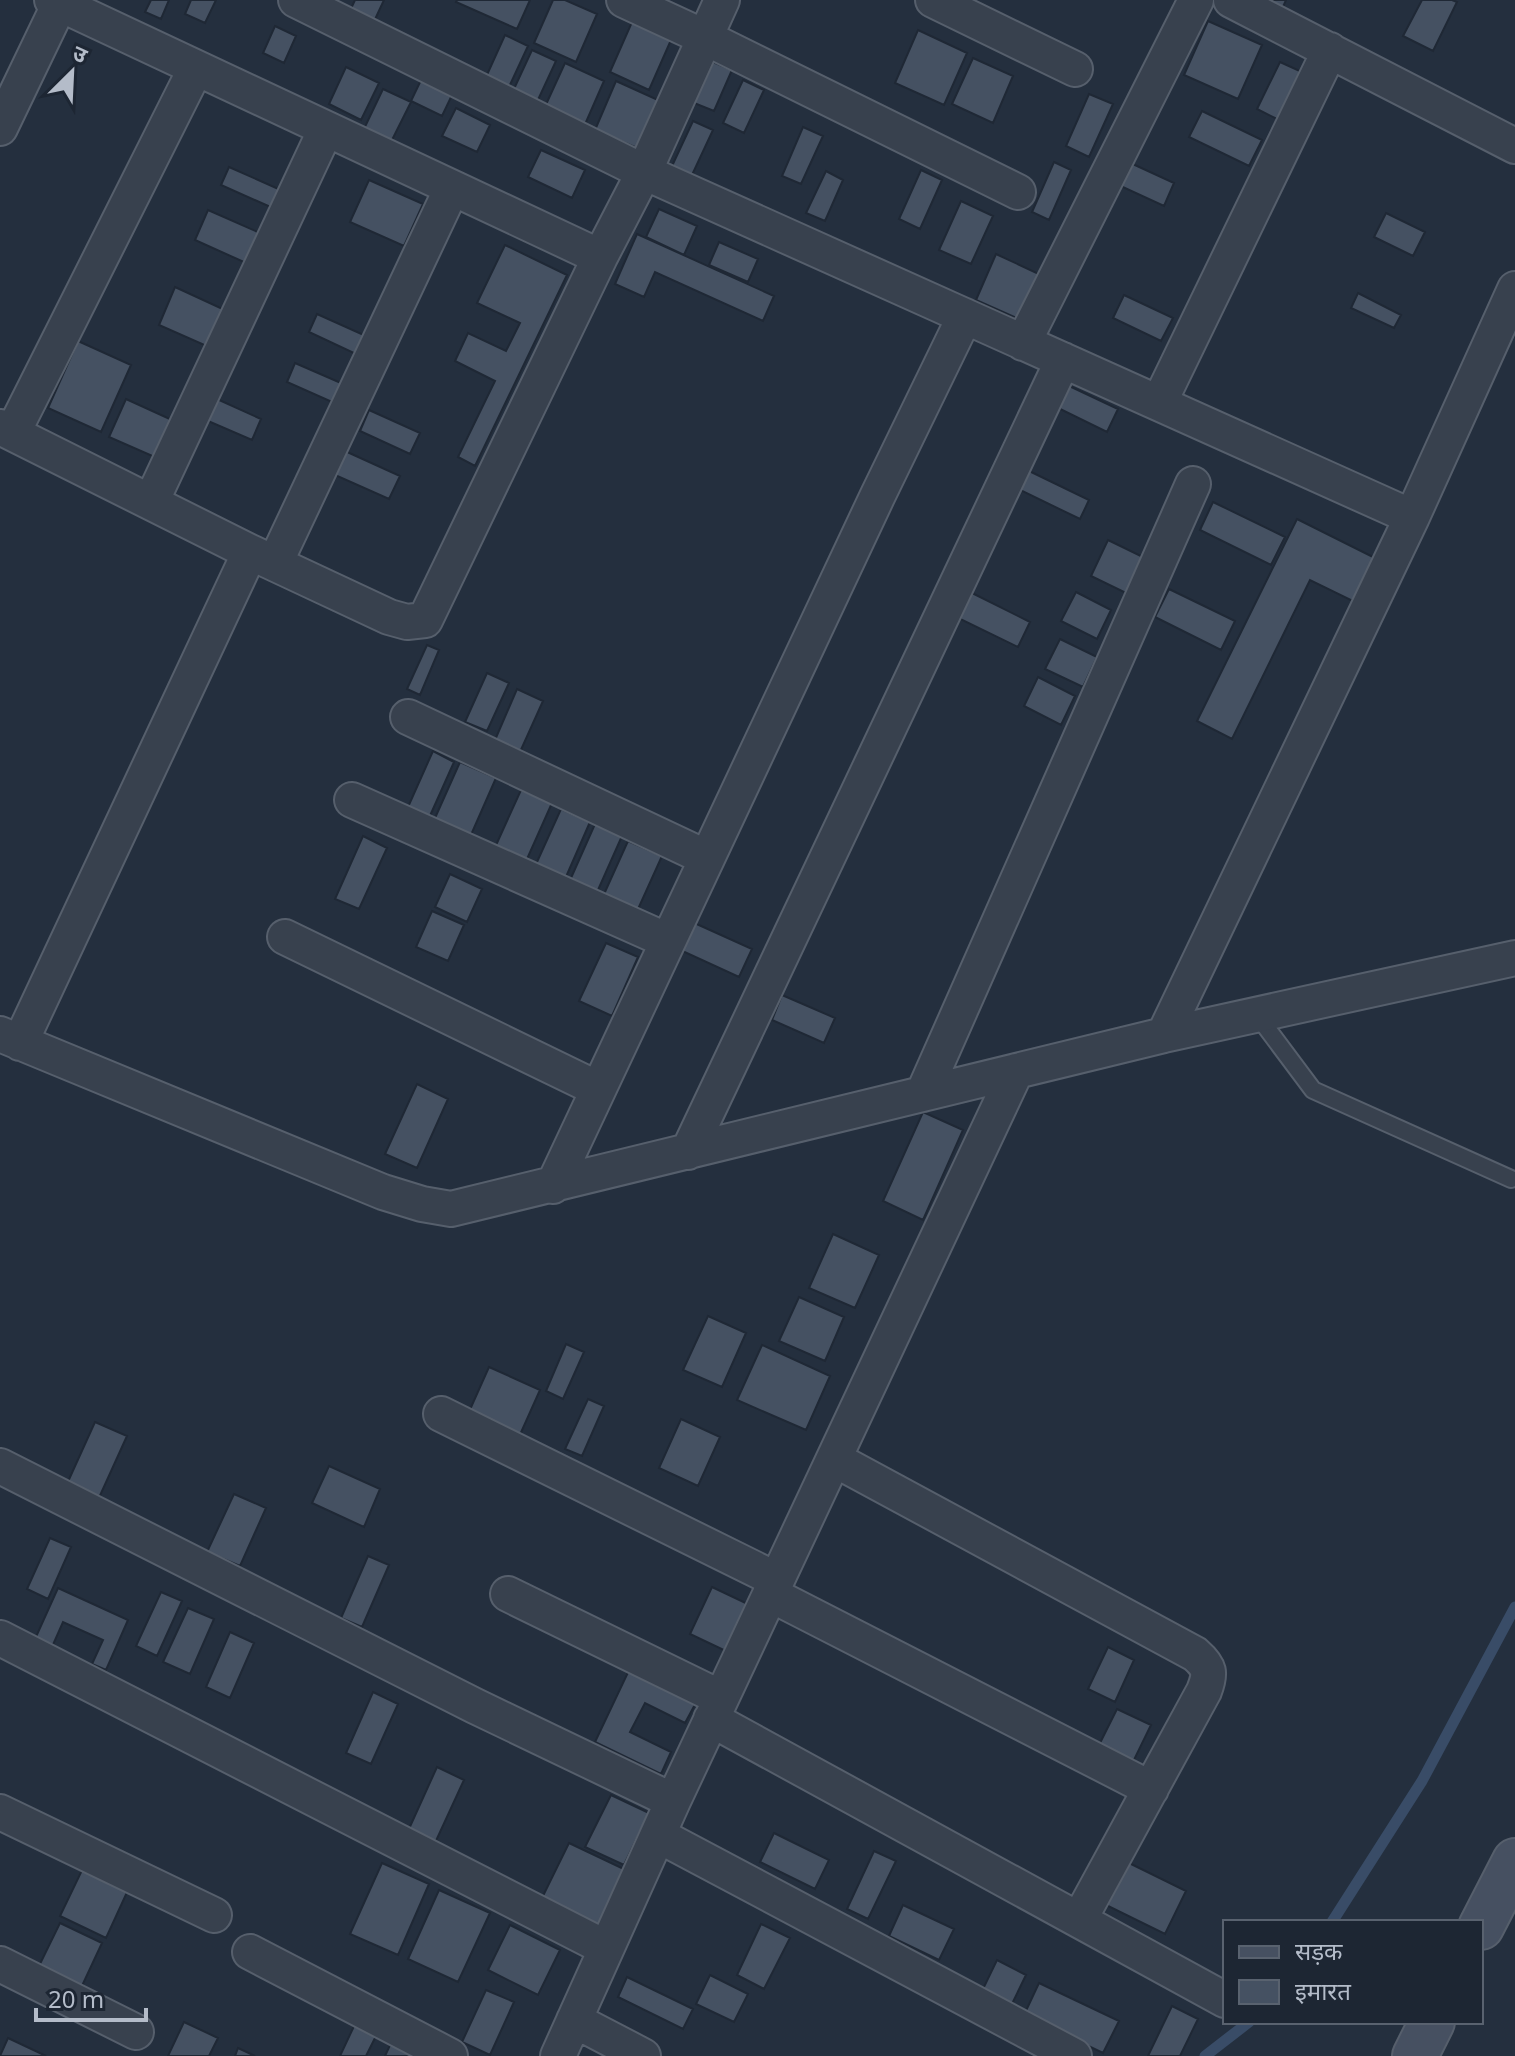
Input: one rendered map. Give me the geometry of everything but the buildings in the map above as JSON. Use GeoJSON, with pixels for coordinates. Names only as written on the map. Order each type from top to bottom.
{"type":"FeatureCollection","features":[{"type":"Feature","properties":{"kind":"street"},"geometry":{"type":"LineString","coordinates":[[296,0],[644,172],[1412,517]]}},
{"type":"Feature","properties":{"kind":"street"},"geometry":{"type":"LineString","coordinates":[[624,0],[1018,192]]}},
{"type":"Feature","properties":{"kind":"street"},"geometry":{"type":"LineString","coordinates":[[196,68],[6,430],[389,617],[407,622],[425,620],[644,172],[722,0]]}},
{"type":"Feature","properties":{"kind":"street"},"geometry":{"type":"LineString","coordinates":[[933,0],[1075,69]]}},
{"type":"Feature","properties":{"kind":"street"},"geometry":{"type":"LineString","coordinates":[[1023,343],[1196,0]]}},
{"type":"Feature","properties":{"kind":"street"},"geometry":{"type":"LineString","coordinates":[[1231,0],[1515,146]]}},
{"type":"Feature","properties":{"kind":"street"},"geometry":{"type":"LineString","coordinates":[[0,128],[56,2],[600,257]]}},
{"type":"Feature","properties":{"kind":"street"},"geometry":{"type":"LineString","coordinates":[[1159,403],[1330,50]]}},
{"type":"Feature","properties":{"kind":"street"},"geometry":{"type":"LineString","coordinates":[[151,502],[326,129]]}},
{"type":"Feature","properties":{"kind":"street"},"geometry":{"type":"LineString","coordinates":[[452,188],[10,1039],[383,1192],[451,1209],[1164,1035],[1515,958]]}},
{"type":"Feature","properties":{"kind":"street"},"geometry":{"type":"LineString","coordinates":[[1164,1035],[1412,517],[1515,289]]}},
{"type":"Feature","properties":{"kind":"street"},"geometry":{"type":"LineString","coordinates":[[553,1186],[965,316]]}},
{"type":"Feature","properties":{"kind":"street"},"geometry":{"type":"LineString","coordinates":[[688,1152],[1063,360]]}},
{"type":"Feature","properties":{"kind":"street"},"geometry":{"type":"LineString","coordinates":[[923,1094],[1193,484]]}},
{"type":"Feature","properties":{"kind":"street"},"geometry":{"type":"LineString","coordinates":[[408,717],[707,858]]}},
{"type":"Feature","properties":{"kind":"street"},"geometry":{"type":"LineString","coordinates":[[352,800],[668,941]]}},
{"type":"Feature","properties":{"kind":"street"},"geometry":{"type":"LineString","coordinates":[[285,937],[598,1089]]}},
{"type":"Feature","properties":{"kind":"street"},"geometry":{"type":"LineString","coordinates":[[558,2056],[716,1708],[1016,1071]]}},
{"type":"Feature","properties":{"kind":"street"},"geometry":{"type":"LineString","coordinates":[[441,1414],[1151,1789]]}},
{"type":"Feature","properties":{"kind":"street"},"geometry":{"type":"LineString","coordinates":[[834,1459],[1195,1654],[1206,1664],[1209,1677],[1204,1691],[1079,1920]]}},
{"type":"Feature","properties":{"kind":"street"},"geometry":{"type":"LineString","coordinates":[[0,1466],[475,1706],[673,1801]]}},
{"type":"Feature","properties":{"kind":"street"},"geometry":{"type":"LineString","coordinates":[[508,1594],[716,1708],[1079,1920],[1223,1999]]}},
{"type":"Feature","properties":{"kind":"street"},"geometry":{"type":"LineString","coordinates":[[0,1638],[606,1948]]}},
{"type":"Feature","properties":{"kind":"street"},"geometry":{"type":"LineString","coordinates":[[0,1812],[214,1915]]}},
{"type":"Feature","properties":{"kind":"street"},"geometry":{"type":"LineString","coordinates":[[658,1835],[1074,2056]]}},
{"type":"Feature","properties":{"kind":"street"},"geometry":{"type":"LineString","coordinates":[[1483,1923],[1515,1861]]}},
{"type":"Feature","properties":{"kind":"street"},"geometry":{"type":"LineString","coordinates":[[250,1952],[450,2056]]}},
{"type":"Feature","properties":{"kind":"street"},"geometry":{"type":"LineString","coordinates":[[0,1964],[136,2032]]}},
{"type":"Feature","properties":{"kind":"street"},"geometry":{"type":"LineString","coordinates":[[574,2020],[643,2056]]}},
{"type":"Feature","properties":{"kind":"street"},"geometry":{"type":"LineString","coordinates":[[1415,2056],[1431,2024]]}},
{"type":"Feature","properties":{"kind":"lane"},"geometry":{"type":"LineString","coordinates":[[1257,1014],[1313,1090],[1511,1179]]}},
{"type":"Feature","properties":{"kind":"waterway"},"geometry":{"type":"LineString","coordinates":[[1333,1920],[1422,1781],[1515,1607]]}},
{"type":"Feature","properties":{"kind":"waterway"},"geometry":{"type":"LineString","coordinates":[[1205,2056],[1246,2024]]}}]}
